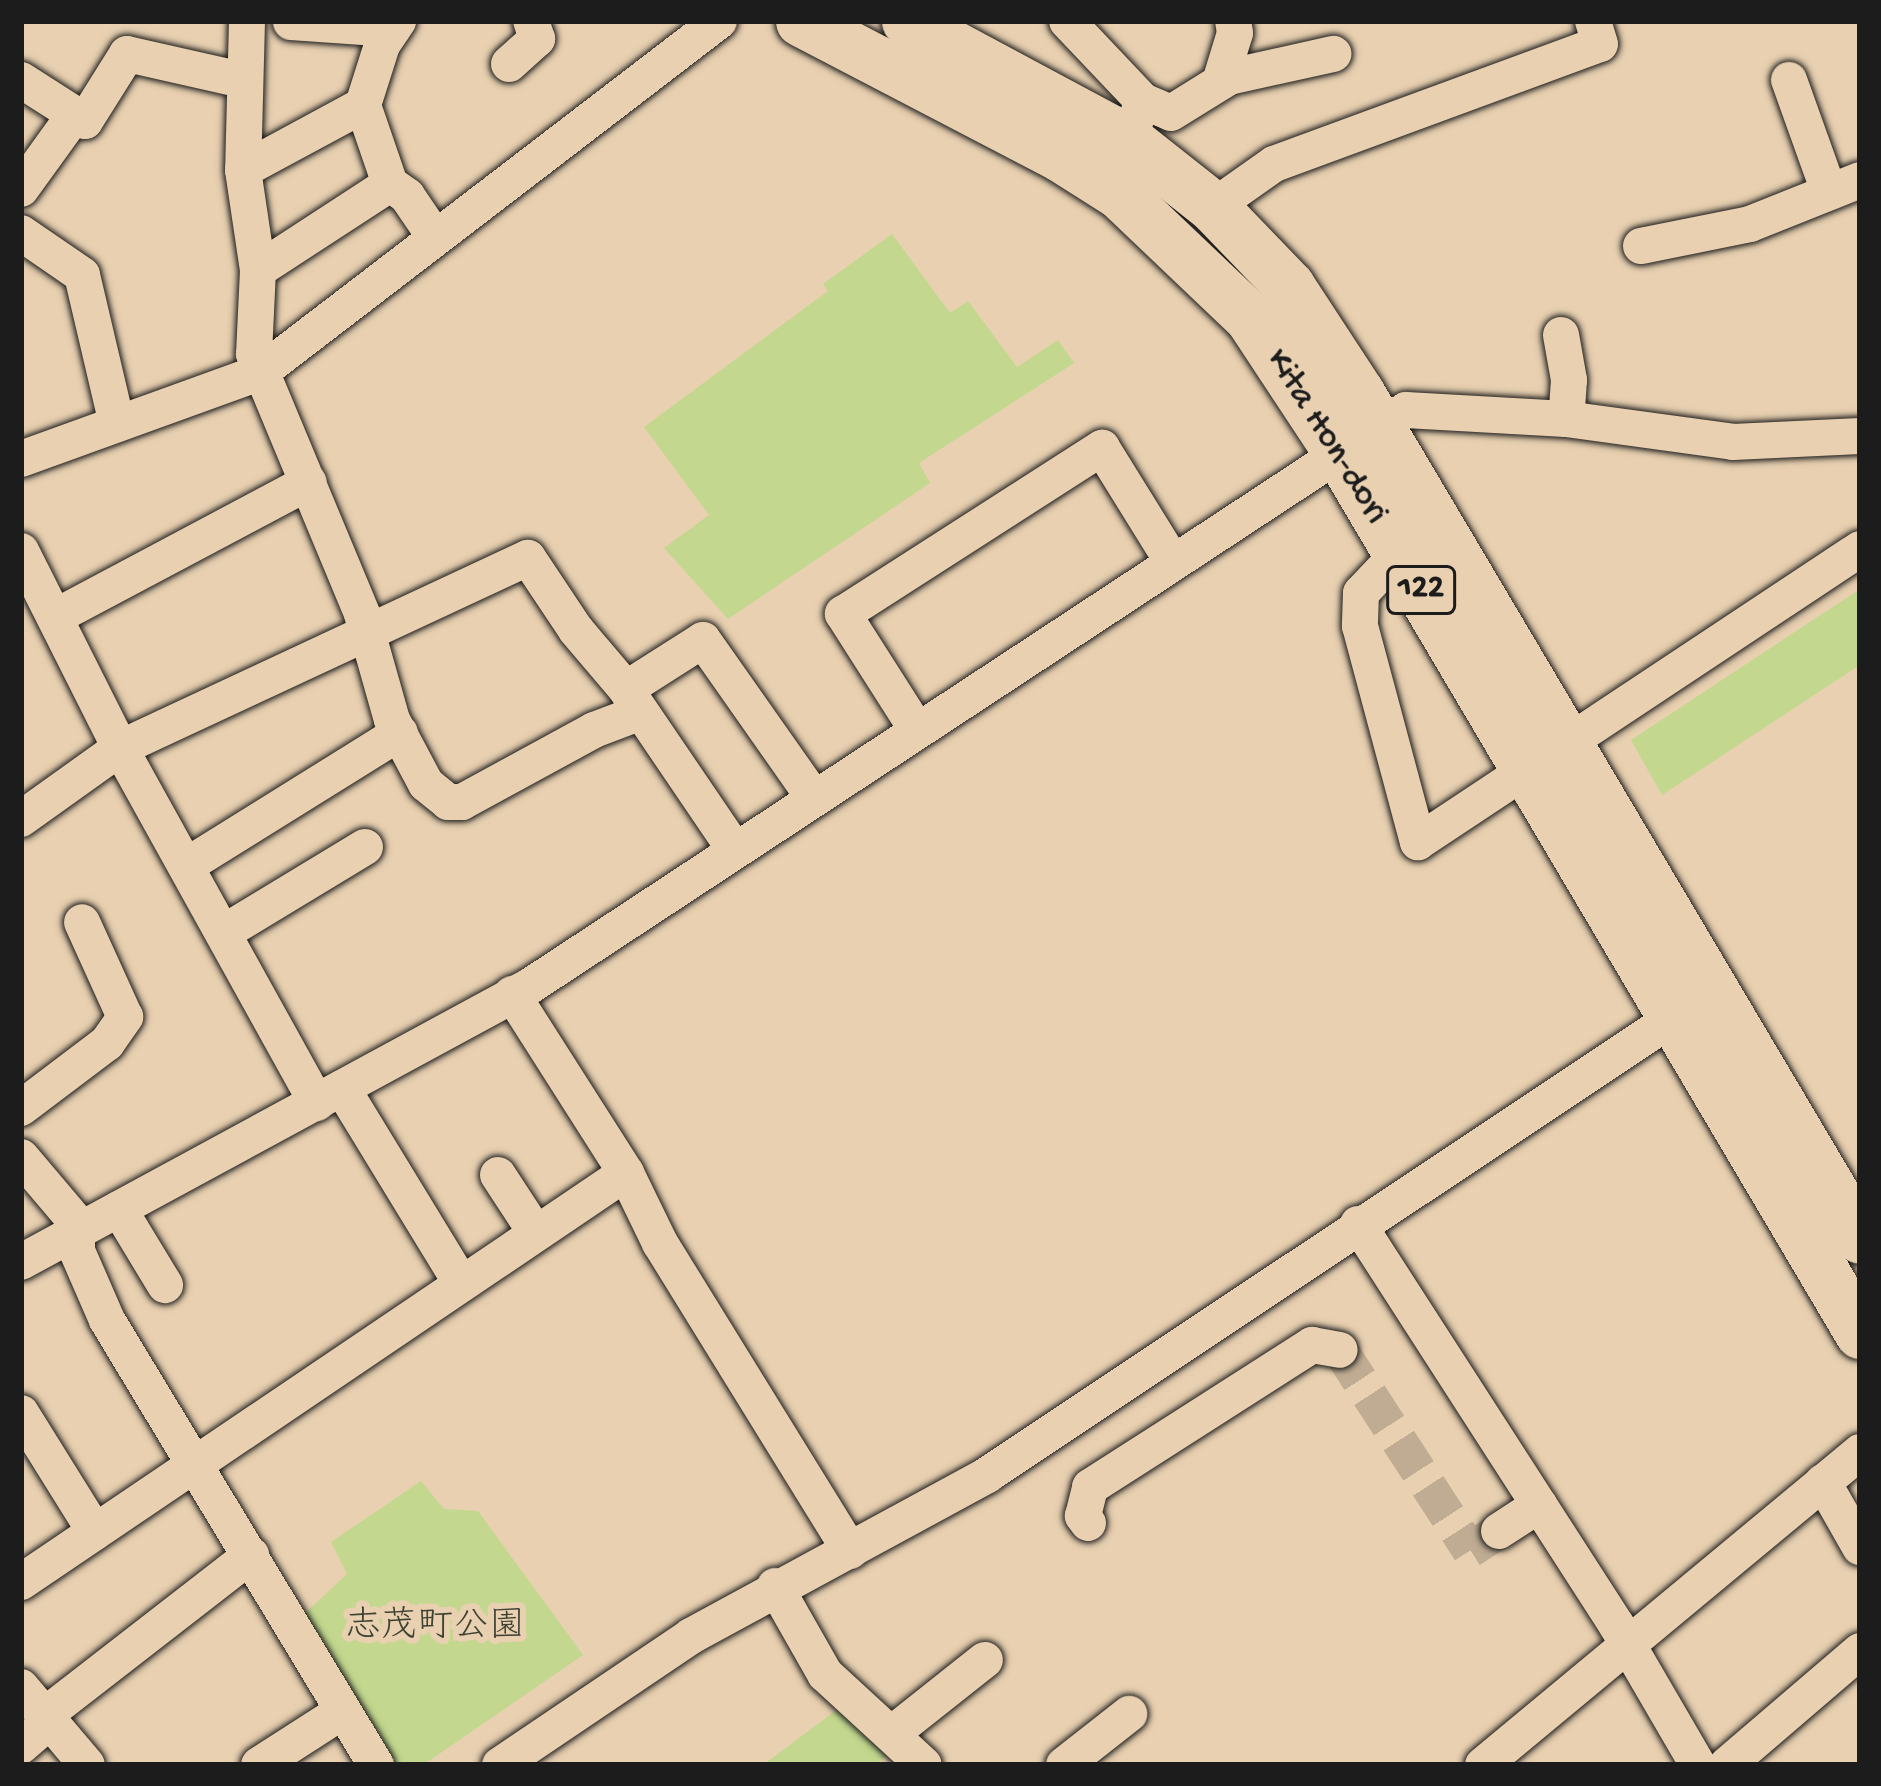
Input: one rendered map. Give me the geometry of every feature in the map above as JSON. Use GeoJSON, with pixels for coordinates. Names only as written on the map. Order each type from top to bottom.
{"type":"FeatureCollection","features":[{"type":"Feature","properties":{"kind":"highway","name":"Kita Hon-dori"},"geometry":{"type":"LineString","coordinates":[[801,21],[885,40],[1161,228],[1250,318],[1359,440],[1568,742],[1858,1232]]}},
{"type":"Feature","properties":{"kind":"highway","name":"Kita Hon-dori"},"geometry":{"type":"LineString","coordinates":[[907,21],[1135,120],[1289,286],[1359,440],[1399,554],[1860,1334]]}},
{"type":"Feature","properties":{"kind":"street"},"geometry":{"type":"LineString","coordinates":[[247,21],[243,170],[258,270],[254,354],[369,636],[400,733],[427,784],[448,802],[462,802],[594,730],[703,640],[814,798]]}},
{"type":"Feature","properties":{"kind":"street"},"geometry":{"type":"LineString","coordinates":[[509,64],[537,39],[531,21]]}},
{"type":"Feature","properties":{"kind":"street"},"geometry":{"type":"LineString","coordinates":[[21,459],[261,372],[719,21]]}},
{"type":"Feature","properties":{"kind":"street"},"geometry":{"type":"LineString","coordinates":[[1067,21],[1135,120],[1172,112],[1220,82],[1333,54]]}},
{"type":"Feature","properties":{"kind":"street"},"geometry":{"type":"LineString","coordinates":[[1220,82],[1233,21]]}},
{"type":"Feature","properties":{"kind":"street"},"geometry":{"type":"LineString","coordinates":[[1213,207],[1274,164],[1600,44],[1592,21]]}},
{"type":"Feature","properties":{"kind":"street"},"geometry":{"type":"LineString","coordinates":[[243,170],[363,105],[395,25],[291,22]]}},
{"type":"Feature","properties":{"kind":"street"},"geometry":{"type":"LineString","coordinates":[[21,80],[86,121],[127,54],[242,80]]}},
{"type":"Feature","properties":{"kind":"street"},"geometry":{"type":"LineString","coordinates":[[1641,246],[1750,224],[1844,186],[1790,80]]}},
{"type":"Feature","properties":{"kind":"street"},"geometry":{"type":"LineString","coordinates":[[363,105],[390,184],[406,196],[435,237]]}},
{"type":"Feature","properties":{"kind":"street"},"geometry":{"type":"LineString","coordinates":[[21,189],[75,114]]}},
{"type":"Feature","properties":{"kind":"street"},"geometry":{"type":"LineString","coordinates":[[258,270],[390,184]]}},
{"type":"Feature","properties":{"kind":"street"},"geometry":{"type":"LineString","coordinates":[[21,232],[82,275],[117,424]]}},
{"type":"Feature","properties":{"kind":"street"},"geometry":{"type":"LineString","coordinates":[[1561,335],[1569,380],[1567,419]]}},
{"type":"Feature","properties":{"kind":"street"},"geometry":{"type":"LineString","coordinates":[[21,1262],[512,994],[1406,410],[1567,419],[1732,442],[1860,436]]}},
{"type":"Feature","properties":{"kind":"street"},"geometry":{"type":"LineString","coordinates":[[917,730],[843,614],[1102,448],[1172,561]]}},
{"type":"Feature","properties":{"kind":"street"},"geometry":{"type":"LineString","coordinates":[[57,616],[309,482]]}},
{"type":"Feature","properties":{"kind":"street"},"geometry":{"type":"LineString","coordinates":[[1399,554],[1361,593],[1360,626],[1418,842],[1860,549]]}},
{"type":"Feature","properties":{"kind":"street"},"geometry":{"type":"LineString","coordinates":[[21,551],[120,748],[223,933],[461,1283]]}},
{"type":"Feature","properties":{"kind":"street"},"geometry":{"type":"LineString","coordinates":[[21,819],[120,748],[528,558],[735,850]]}},
{"type":"Feature","properties":{"kind":"street"},"geometry":{"type":"LineString","coordinates":[[186,866],[400,733]]}},
{"type":"Feature","properties":{"kind":"street"},"geometry":{"type":"LineString","coordinates":[[223,933],[365,847]]}},
{"type":"Feature","properties":{"kind":"street"},"geometry":{"type":"LineString","coordinates":[[21,1108],[106,1043],[125,1017],[82,922]]}},
{"type":"Feature","properties":{"kind":"street"},"geometry":{"type":"LineString","coordinates":[[512,994],[626,1173],[660,1243],[850,1551]]}},
{"type":"Feature","properties":{"kind":"street"},"geometry":{"type":"LineString","coordinates":[[500,1765],[775,1586],[850,1551],[987,1474],[1673,1018]]}},
{"type":"Feature","properties":{"kind":"street"},"geometry":{"type":"LineString","coordinates":[[21,1157],[71,1212],[77,1251],[107,1320],[376,1765]]}},
{"type":"Feature","properties":{"kind":"street"},"geometry":{"type":"LineString","coordinates":[[21,1582],[626,1173]]}},
{"type":"Feature","properties":{"kind":"street"},"geometry":{"type":"LineString","coordinates":[[498,1175],[536,1233]]}},
{"type":"Feature","properties":{"kind":"street"},"geometry":{"type":"LineString","coordinates":[[119,1209],[164,1285]]}},
{"type":"Feature","properties":{"kind":"street"},"geometry":{"type":"LineString","coordinates":[[1358,1224],[1629,1645],[1698,1765]]}},
{"type":"Feature","properties":{"kind":"street"},"geometry":{"type":"LineString","coordinates":[[1088,1523],[1083,1516],[1090,1487],[1312,1345],[1340,1350]]}},
{"type":"Feature","properties":{"kind":"street"},"geometry":{"type":"LineString","coordinates":[[21,1413],[95,1532]]}},
{"type":"Feature","properties":{"kind":"street"},"geometry":{"type":"LineString","coordinates":[[1483,1765],[1860,1452]]}},
{"type":"Feature","properties":{"kind":"street"},"geometry":{"type":"LineString","coordinates":[[1823,1482],[1860,1547]]}},
{"type":"Feature","properties":{"kind":"street"},"geometry":{"type":"LineString","coordinates":[[1499,1531],[1538,1505]]}},
{"type":"Feature","properties":{"kind":"street"},"geometry":{"type":"LineString","coordinates":[[21,1746],[38,1708],[251,1555]]}},
{"type":"Feature","properties":{"kind":"street"},"geometry":{"type":"LineString","coordinates":[[775,1586],[825,1675],[909,1754],[985,1660]]}},
{"type":"Feature","properties":{"kind":"street"},"geometry":{"type":"LineString","coordinates":[[1727,1765],[1860,1651]]}},
{"type":"Feature","properties":{"kind":"street"},"geometry":{"type":"LineString","coordinates":[[38,1708],[87,1765]]}},
{"type":"Feature","properties":{"kind":"street"},"geometry":{"type":"LineString","coordinates":[[259,1765],[343,1711]]}},
{"type":"Feature","properties":{"kind":"street"},"geometry":{"type":"LineString","coordinates":[[1064,1765],[1129,1714]]}},
{"type":"Feature","properties":{"kind":"green space"},"geometry":{"type":"Polygon","coordinates":[[[892,234],[950,313],[968,301],[1017,367],[1058,340],[1074,363],[919,463],[930,483],[728,619],[664,548],[709,515],[644,427],[828,291],[823,284],[892,234]]]}},
{"type":"Feature","properties":{"kind":"green space"},"geometry":{"type":"Polygon","coordinates":[[[1860,589],[1860,665],[1662,795],[1631,740],[1860,589]]]}},
{"type":"Feature","properties":{"kind":"green space","name":"志茂町公園"},"geometry":{"type":"Polygon","coordinates":[[[421,1481],[444,1509],[478,1511],[583,1655],[423,1765],[387,1765],[301,1617],[347,1574],[331,1542],[421,1481]]]}},
{"type":"Feature","properties":{"kind":"green space"},"geometry":{"type":"Polygon","coordinates":[[[839,1708],[890,1754],[875,1765],[763,1765],[839,1708]]]}},
{"type":"Feature","properties":{"kind":"tunnel"},"geometry":{"type":"LineString","coordinates":[[1340,1350],[1470,1550],[1499,1531]]}}]}
